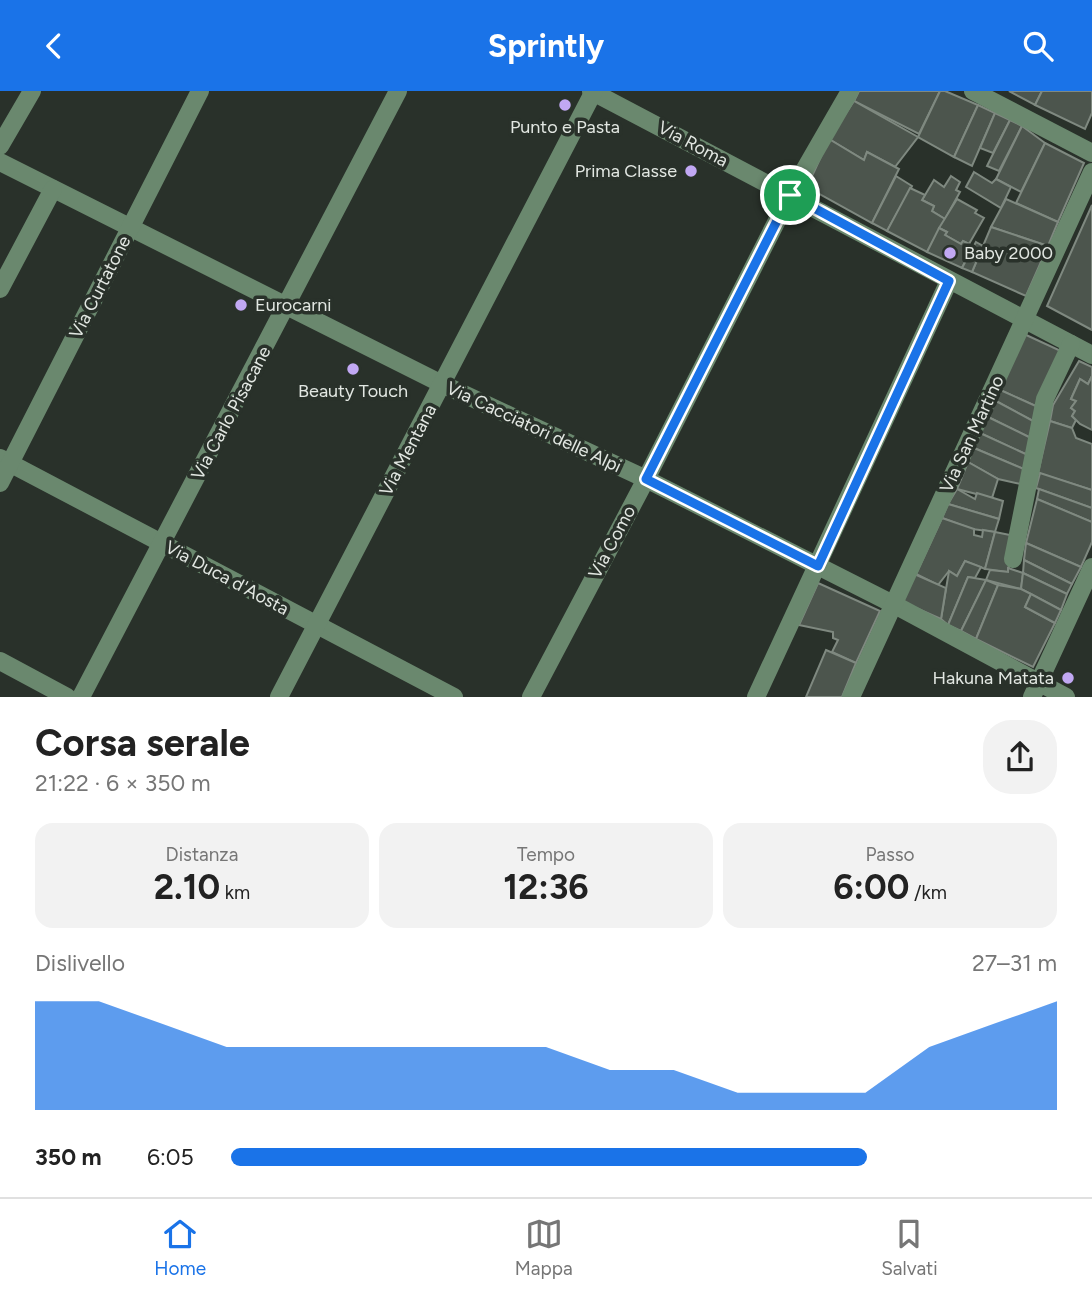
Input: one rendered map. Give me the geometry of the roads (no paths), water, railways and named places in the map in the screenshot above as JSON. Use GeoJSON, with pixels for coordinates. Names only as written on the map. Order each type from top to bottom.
{"type":"FeatureCollection","features":[{"type":"Feature","properties":{"kind":"street"},"geometry":{"type":"LineString","coordinates":[[0,146],[32,91]]}},
{"type":"Feature","properties":{"kind":"street","name":"Via Curtatone"},"geometry":{"type":"LineString","coordinates":[[0,483],[5,461],[200,91]]}},
{"type":"Feature","properties":{"kind":"street","name":"Via Carlo Pisacane"},"geometry":{"type":"LineString","coordinates":[[81,697],[398,91]]}},
{"type":"Feature","properties":{"kind":"street","name":"Via Roma"},"geometry":{"type":"LineString","coordinates":[[593,91],[1092,355]]}},
{"type":"Feature","properties":{"kind":"street","name":"Via Mentana"},"geometry":{"type":"LineString","coordinates":[[279,697],[593,91]]}},
{"type":"Feature","properties":{"kind":"street","name":"Via Como"},"geometry":{"type":"LineString","coordinates":[[531,697],[646,479],[790,195],[850,91]]}},
{"type":"Feature","properties":{"kind":"street"},"geometry":{"type":"LineString","coordinates":[[973,91],[1088,151]]}},
{"type":"Feature","properties":{"kind":"street","name":"Via Cacciatori delle Alpi"},"geometry":{"type":"LineString","coordinates":[[0,162],[442,384],[646,479],[893,604],[1036,690],[1066,697]]}},
{"type":"Feature","properties":{"kind":"street","name":"Via San Martino"},"geometry":{"type":"LineString","coordinates":[[850,697],[1092,172]]}},
{"type":"Feature","properties":{"kind":"street"},"geometry":{"type":"LineString","coordinates":[[0,289],[53,189]]}},
{"type":"Feature","properties":{"kind":"street"},"geometry":{"type":"LineString","coordinates":[[756,697],[949,281]]}},
{"type":"Feature","properties":{"kind":"street"},"geometry":{"type":"LineString","coordinates":[[1013,559],[1045,399],[1071,344]]}},
{"type":"Feature","properties":{"kind":"street","name":"Via Duca d'Aosta"},"geometry":{"type":"LineString","coordinates":[[5,461],[454,697]]}},
{"type":"Feature","properties":{"kind":"street"},"geometry":{"type":"LineString","coordinates":[[1036,690],[1092,567]]}},
{"type":"Feature","properties":{"kind":"street"},"geometry":{"type":"LineString","coordinates":[[0,661],[67,697]]}},
{"type":"Feature","properties":{"kind":"place","name":"Punto e Pasta"},"geometry":{"type":"Point","coordinates":[565,105]}},
{"type":"Feature","properties":{"kind":"place","name":"Prima Classe"},"geometry":{"type":"Point","coordinates":[691,171]}},
{"type":"Feature","properties":{"kind":"place","name":"Baby 2000"},"geometry":{"type":"Point","coordinates":[950,253]}},
{"type":"Feature","properties":{"kind":"place","name":"Eurocarni"},"geometry":{"type":"Point","coordinates":[241,305]}},
{"type":"Feature","properties":{"kind":"place","name":"Beauty Touch"},"geometry":{"type":"Point","coordinates":[353,369]}},
{"type":"Feature","properties":{"kind":"place","name":"Hakuna Matata"},"geometry":{"type":"Point","coordinates":[1068,678]}}]}
